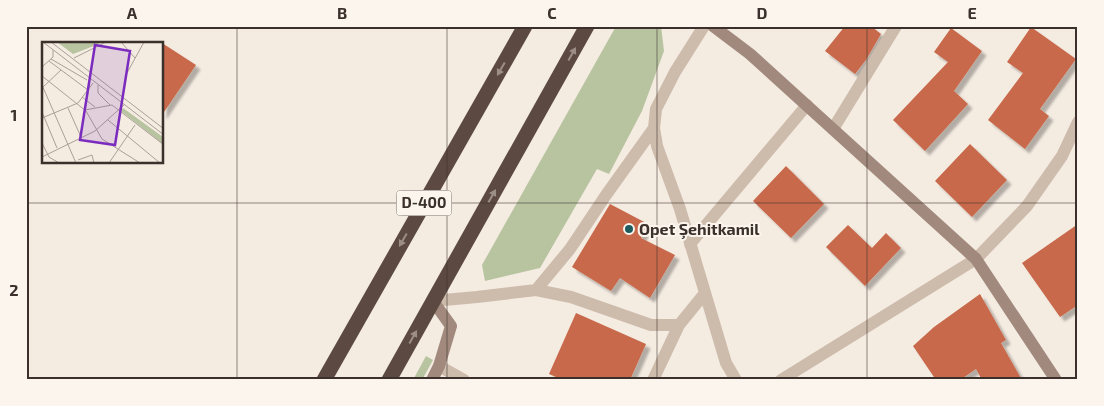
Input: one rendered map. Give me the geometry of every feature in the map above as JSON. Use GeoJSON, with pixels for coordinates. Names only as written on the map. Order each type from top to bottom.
{"type":"FeatureCollection","features":[{"type":"Feature","properties":{"kind":"highway","name":"D-400"},"geometry":{"type":"LineString","coordinates":[[324,380],[525,26]]}},
{"type":"Feature","properties":{"kind":"highway"},"geometry":{"type":"LineString","coordinates":[[389,380],[587,26]]}},
{"type":"Feature","properties":{"kind":"main road"},"geometry":{"type":"LineString","coordinates":[[712,26],[750,54],[976,259],[1056,380]]}},
{"type":"Feature","properties":{"kind":"main road"},"geometry":{"type":"LineString","coordinates":[[432,380],[439,366],[451,326],[433,301]]}},
{"type":"Feature","properties":{"kind":"street"},"geometry":{"type":"LineString","coordinates":[[704,26],[656,109],[654,128],[657,146],[680,209],[726,362],[736,380]]}},
{"type":"Feature","properties":{"kind":"street"},"geometry":{"type":"LineString","coordinates":[[833,129],[896,26]]}},
{"type":"Feature","properties":{"kind":"street"},"geometry":{"type":"LineString","coordinates":[[690,244],[807,105]]}},
{"type":"Feature","properties":{"kind":"street"},"geometry":{"type":"LineString","coordinates":[[781,380],[976,259],[1027,206],[1062,156],[1078,122]]}},
{"type":"Feature","properties":{"kind":"street"},"geometry":{"type":"LineString","coordinates":[[536,290],[570,249],[654,128]]}},
{"type":"Feature","properties":{"kind":"street"},"geometry":{"type":"LineString","coordinates":[[433,301],[536,290],[571,297],[651,325],[679,324]]}},
{"type":"Feature","properties":{"kind":"street"},"geometry":{"type":"LineString","coordinates":[[653,380],[679,324],[705,293]]}},
{"type":"Feature","properties":{"kind":"street"},"geometry":{"type":"LineString","coordinates":[[439,366],[464,380]]}},
{"type":"Feature","properties":{"kind":"green space"},"geometry":{"type":"Polygon","coordinates":[[[617,26],[661,26],[664,51],[642,111],[609,174],[597,169],[540,268],[485,281],[482,265],[617,26]]]}},
{"type":"Feature","properties":{"kind":"green space"},"geometry":{"type":"Polygon","coordinates":[[[426,356],[433,360],[422,380],[413,380],[426,356]]]}},
{"type":"Feature","properties":{"kind":"building"},"geometry":{"type":"Polygon","coordinates":[[[845,26],[871,26],[881,34],[866,60],[855,74],[825,51],[845,26]]]}},
{"type":"Feature","properties":{"kind":"building"},"geometry":{"type":"Polygon","coordinates":[[[1031,27],[1076,59],[1040,109],[1049,116],[1025,149],[988,120],[1023,73],[1007,62],[1031,27]]]}},
{"type":"Feature","properties":{"kind":"building"},"geometry":{"type":"Polygon","coordinates":[[[951,28],[982,51],[954,91],[968,104],[925,151],[893,120],[948,62],[934,52],[951,28]]]}},
{"type":"Feature","properties":{"kind":"building"},"geometry":{"type":"Polygon","coordinates":[[[164,44],[196,65],[164,112],[164,44]]]}},
{"type":"Feature","properties":{"kind":"building"},"geometry":{"type":"Polygon","coordinates":[[[970,144],[1007,180],[972,217],[935,181],[970,144]]]}},
{"type":"Feature","properties":{"kind":"building"},"geometry":{"type":"Polygon","coordinates":[[[786,166],[824,204],[791,238],[753,201],[786,166]]]}},
{"type":"Feature","properties":{"kind":"building"},"geometry":{"type":"Polygon","coordinates":[[[610,204],[648,224],[641,238],[675,255],[650,298],[620,278],[611,291],[572,267],[610,204]]]}},
{"type":"Feature","properties":{"kind":"building"},"geometry":{"type":"Polygon","coordinates":[[[1078,224],[1078,305],[1060,317],[1022,263],[1078,224]]]}},
{"type":"Feature","properties":{"kind":"building"},"geometry":{"type":"Polygon","coordinates":[[[848,225],[872,248],[886,233],[901,248],[865,286],[826,247],[848,225]]]}},
{"type":"Feature","properties":{"kind":"building"},"geometry":{"type":"Polygon","coordinates":[[[980,294],[1006,340],[1001,343],[1022,380],[982,380],[976,369],[960,380],[936,380],[913,346],[934,327],[980,294]]]}},
{"type":"Feature","properties":{"kind":"building"},"geometry":{"type":"Polygon","coordinates":[[[576,313],[646,344],[630,380],[563,380],[549,374],[576,313]]]}},
{"type":"Feature","properties":{"kind":"place","name":"Opet Şehitkamil"},"geometry":{"type":"Point","coordinates":[629,229]}}]}
